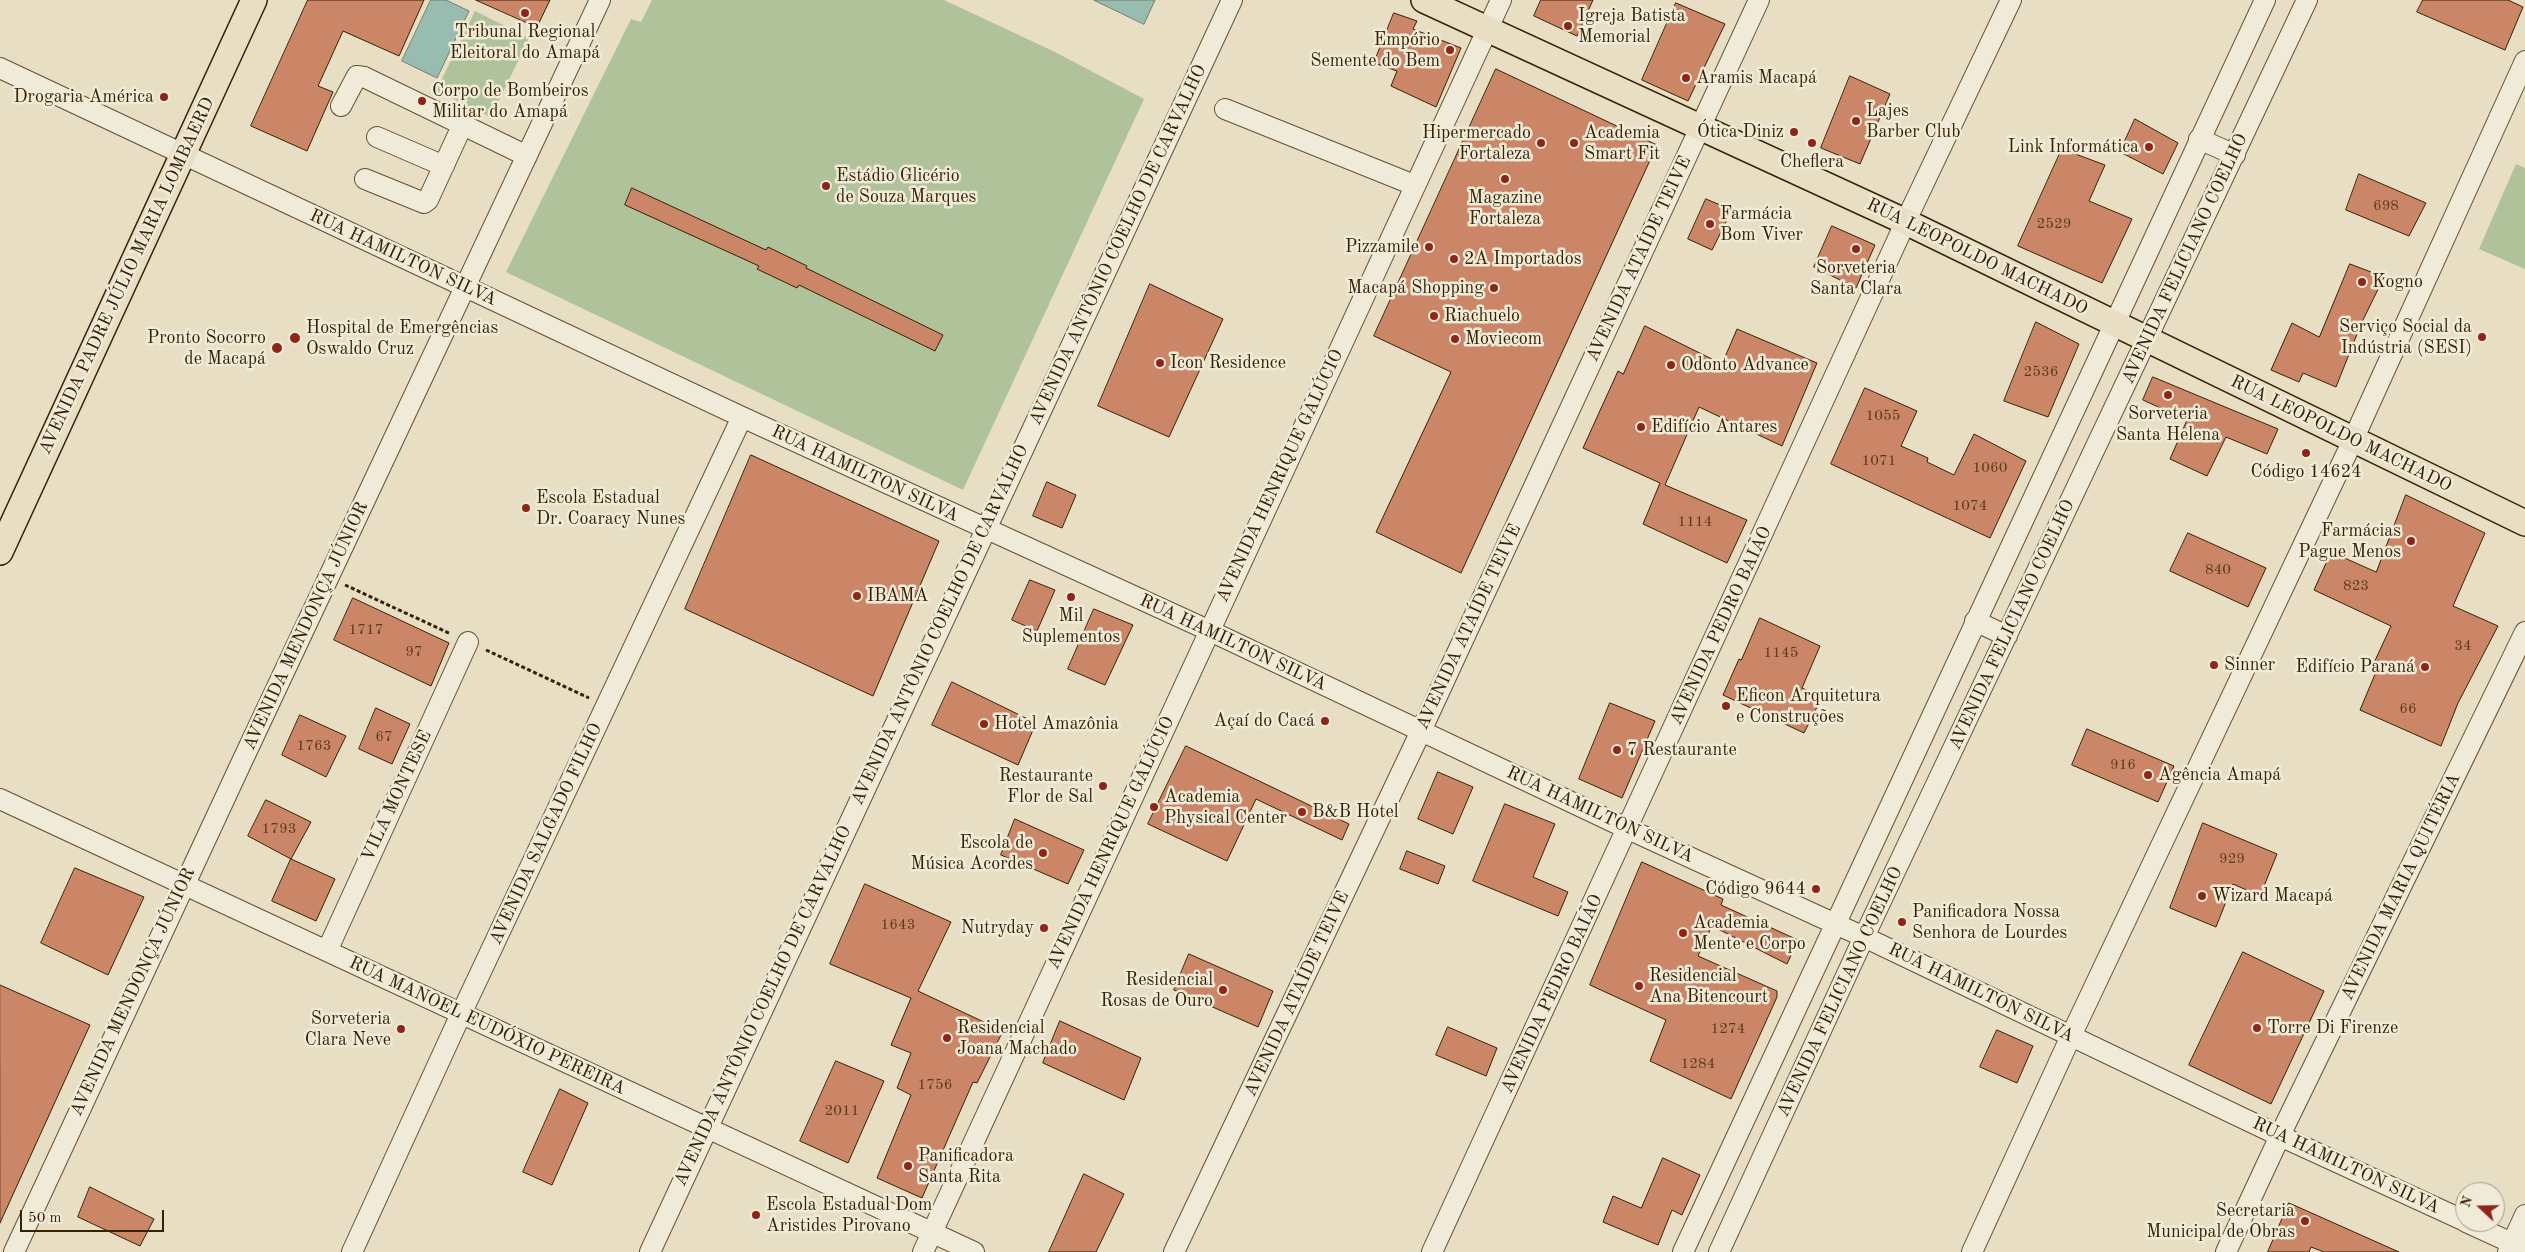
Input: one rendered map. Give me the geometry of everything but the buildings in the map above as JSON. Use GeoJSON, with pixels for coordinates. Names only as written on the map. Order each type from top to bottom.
{"type":"FeatureCollection","features":[{"type":"Feature","properties":{"kind":"main road","name":"AVENIDA PADRE JÚLIO MARIA LOMBAERD"},"geometry":{"type":"LineString","coordinates":[[0,552],[254,0]]}},
{"type":"Feature","properties":{"kind":"main road","name":"RUA LEOPOLDO MACHADO"},"geometry":{"type":"LineString","coordinates":[[1424,0],[1906,222],[2525,524]]}},
{"type":"Feature","properties":{"kind":"street","name":"AVENIDA MENDONÇA JÚNIOR"},"geometry":{"type":"LineString","coordinates":[[14,1252],[183,884],[466,288],[600,0]]}},
{"type":"Feature","properties":{"kind":"street","name":"AVENIDA ANTÔNIO COELHO DE CARVALHO"},"geometry":{"type":"LineString","coordinates":[[650,1252],[1232,0]]}},
{"type":"Feature","properties":{"kind":"street","name":"AVENIDA HENRIQUE GALÚCIO"},"geometry":{"type":"LineString","coordinates":[[923,1252],[1208,630],[1501,0]]}},
{"type":"Feature","properties":{"kind":"street","name":"AVENIDA ATAÍDE TEIVE"},"geometry":{"type":"LineString","coordinates":[[1174,1252],[1421,731],[1759,0]]}},
{"type":"Feature","properties":{"kind":"street","name":"AVENIDA PEDRO BAIÃO"},"geometry":{"type":"LineString","coordinates":[[1432,1252],[1906,222],[2011,0]]}},
{"type":"Feature","properties":{"kind":"street","name":"AVENIDA FELICIANO COELHO"},"geometry":{"type":"LineString","coordinates":[[1683,1252],[2264,0]]}},
{"type":"Feature","properties":{"kind":"street","name":"AVENIDA FELICIANO COELHO"},"geometry":{"type":"LineString","coordinates":[[1720,1252],[1864,937],[2307,0]]}},
{"type":"Feature","properties":{"kind":"street"},"geometry":{"type":"LineString","coordinates":[[1972,1252],[2071,1036],[2353,440],[2525,61]]}},
{"type":"Feature","properties":{"kind":"street","name":"RUA HAMILTON SILVA"},"geometry":{"type":"LineString","coordinates":[[0,68],[984,530],[1208,630],[1628,829],[1864,937],[2280,1136],[2455,1217]]}},
{"type":"Feature","properties":{"kind":"street"},"geometry":{"type":"LineString","coordinates":[[341,106],[353,81],[357,76],[364,77],[527,156]]}},
{"type":"Feature","properties":{"kind":"street"},"geometry":{"type":"LineString","coordinates":[[1225,110],[1414,185]]}},
{"type":"Feature","properties":{"kind":"street"},"geometry":{"type":"LineString","coordinates":[[366,179],[424,203],[428,200],[462,126]]}},
{"type":"Feature","properties":{"kind":"street"},"geometry":{"type":"LineString","coordinates":[[378,137],[444,166]]}},
{"type":"Feature","properties":{"kind":"street"},"geometry":{"type":"LineString","coordinates":[[2199,139],[2235,155]]}},
{"type":"Feature","properties":{"kind":"street","name":"AVENIDA SALGADO FILHO"},"geometry":{"type":"LineString","coordinates":[[352,1252],[461,1014],[742,417]]}},
{"type":"Feature","properties":{"kind":"street"},"geometry":{"type":"LineString","coordinates":[[1975,621],[2007,636]]}},
{"type":"Feature","properties":{"kind":"street","name":"AVENIDA MARIA QUITÉRIA"},"geometry":{"type":"LineString","coordinates":[[2226,1252],[2280,1136],[2525,632]]}},
{"type":"Feature","properties":{"kind":"street","name":"VILA MONTESE"},"geometry":{"type":"LineString","coordinates":[[326,950],[468,642]]}},
{"type":"Feature","properties":{"kind":"street","name":"RUA MANOEL EUDÓXIO PEREIRA"},"geometry":{"type":"LineString","coordinates":[[0,799],[974,1252]]}},
{"type":"Feature","properties":{"kind":"street"},"geometry":{"type":"LineString","coordinates":[[1701,1213],[1732,1227]]}},
{"type":"Feature","properties":{"kind":"street"},"geometry":{"type":"LineString","coordinates":[[2515,1248],[2525,1215]]}},
{"type":"Feature","properties":{"kind":"street","name":"RUA HAMILTON SILVA"},"geometry":{"type":"LineString","coordinates":[[2485,1232],[2515,1248]]}},
{"type":"Feature","properties":{"kind":"green space","name":"Estádio Glicério de Souza Marques"},"geometry":{"type":"Polygon","coordinates":[[[652,0],[944,0],[1055,52],[1144,99],[963,490],[506,272],[631,19],[641,22],[652,0]]]}},
{"type":"Feature","properties":{"kind":"green space"},"geometry":{"type":"Polygon","coordinates":[[[475,11],[529,38],[491,117],[436,91],[475,11]]]}},
{"type":"Feature","properties":{"kind":"green space"},"geometry":{"type":"Polygon","coordinates":[[[2516,164],[2525,168],[2525,269],[2479,249],[2516,164]]]}},
{"type":"Feature","properties":{"kind":"water"},"geometry":{"type":"Polygon","coordinates":[[[431,0],[446,0],[469,11],[437,78],[402,61],[431,0]]]}},
{"type":"Feature","properties":{"kind":"water"},"geometry":{"type":"Polygon","coordinates":[[[1094,0],[1155,0],[1144,24],[1094,0]]]}},
{"type":"Feature","properties":{"kind":"place","name":"Tribunal Regional Eleitoral do Amapá"},"geometry":{"type":"Point","coordinates":[525,13]}},
{"type":"Feature","properties":{"kind":"place","name":"Igreja Batista Memorial"},"geometry":{"type":"Point","coordinates":[1568,26]}},
{"type":"Feature","properties":{"kind":"place","name":"Empório Semente do Bem"},"geometry":{"type":"Point","coordinates":[1450,50]}},
{"type":"Feature","properties":{"kind":"place","name":"Aramis Macapá"},"geometry":{"type":"Point","coordinates":[1686,78]}},
{"type":"Feature","properties":{"kind":"place","name":"Drogaria América"},"geometry":{"type":"Point","coordinates":[164,97]}},
{"type":"Feature","properties":{"kind":"place","name":"Corpo de Bombeiros Militar do Amapá"},"geometry":{"type":"Point","coordinates":[422,101]}},
{"type":"Feature","properties":{"kind":"place","name":"Lajes Barber Club"},"geometry":{"type":"Point","coordinates":[1856,121]}},
{"type":"Feature","properties":{"kind":"place","name":"Ótica Diniz"},"geometry":{"type":"Point","coordinates":[1794,132]}},
{"type":"Feature","properties":{"kind":"place","name":"Hipermercado Fortaleza"},"geometry":{"type":"Point","coordinates":[1541,143]}},
{"type":"Feature","properties":{"kind":"place","name":"Academia Smart Fit"},"geometry":{"type":"Point","coordinates":[1574,143]}},
{"type":"Feature","properties":{"kind":"place","name":"Cheflera"},"geometry":{"type":"Point","coordinates":[1812,143]}},
{"type":"Feature","properties":{"kind":"place","name":"Link Informática"},"geometry":{"type":"Point","coordinates":[2149,147]}},
{"type":"Feature","properties":{"kind":"place","name":"Magazine Fortaleza"},"geometry":{"type":"Point","coordinates":[1505,179]}},
{"type":"Feature","properties":{"kind":"place","name":"Estádio Glicério de Souza Marques"},"geometry":{"type":"Point","coordinates":[826,186]}},
{"type":"Feature","properties":{"kind":"place","name":"Farmácia Bom Viver"},"geometry":{"type":"Point","coordinates":[1710,224]}},
{"type":"Feature","properties":{"kind":"place","name":"Pizzamile"},"geometry":{"type":"Point","coordinates":[1429,247]}},
{"type":"Feature","properties":{"kind":"place","name":"Sorveteria Santa Clara"},"geometry":{"type":"Point","coordinates":[1856,249]}},
{"type":"Feature","properties":{"kind":"place","name":"2A Importados"},"geometry":{"type":"Point","coordinates":[1454,259]}},
{"type":"Feature","properties":{"kind":"place","name":"Kogno"},"geometry":{"type":"Point","coordinates":[2362,282]}},
{"type":"Feature","properties":{"kind":"place","name":"Macapá Shopping"},"geometry":{"type":"Point","coordinates":[1494,288]}},
{"type":"Feature","properties":{"kind":"place","name":"Riachuelo"},"geometry":{"type":"Point","coordinates":[1434,316]}},
{"type":"Feature","properties":{"kind":"place","name":"Serviço Social da Indústria (SESI)"},"geometry":{"type":"Point","coordinates":[2482,337]}},
{"type":"Feature","properties":{"kind":"place","name":"Hospital de Emergências Oswaldo Cruz"},"geometry":{"type":"Point","coordinates":[295,338]}},
{"type":"Feature","properties":{"kind":"place","name":"Moviecom"},"geometry":{"type":"Point","coordinates":[1455,339]}},
{"type":"Feature","properties":{"kind":"place","name":"Pronto Socorro de Macapá"},"geometry":{"type":"Point","coordinates":[277,348]}},
{"type":"Feature","properties":{"kind":"place","name":"Icon Residence"},"geometry":{"type":"Point","coordinates":[1160,363]}},
{"type":"Feature","properties":{"kind":"place","name":"Odonto Advance"},"geometry":{"type":"Point","coordinates":[1671,365]}},
{"type":"Feature","properties":{"kind":"place","name":"Sorveteria Santa Helena"},"geometry":{"type":"Point","coordinates":[2168,395]}},
{"type":"Feature","properties":{"kind":"place","name":"Edifício Antares"},"geometry":{"type":"Point","coordinates":[1641,427]}},
{"type":"Feature","properties":{"kind":"place","name":"Código 14624"},"geometry":{"type":"Point","coordinates":[2306,453]}},
{"type":"Feature","properties":{"kind":"place","name":"Escola Estadual Dr. Coaracy Nunes"},"geometry":{"type":"Point","coordinates":[526,508]}},
{"type":"Feature","properties":{"kind":"place","name":"Farmácias Pague Menos"},"geometry":{"type":"Point","coordinates":[2411,541]}},
{"type":"Feature","properties":{"kind":"place","name":"IBAMA"},"geometry":{"type":"Point","coordinates":[857,596]}},
{"type":"Feature","properties":{"kind":"place","name":"Mil Suplementos"},"geometry":{"type":"Point","coordinates":[1071,597]}},
{"type":"Feature","properties":{"kind":"place","name":"Sinner"},"geometry":{"type":"Point","coordinates":[2214,665]}},
{"type":"Feature","properties":{"kind":"place","name":"Edifício Paraná"},"geometry":{"type":"Point","coordinates":[2425,667]}},
{"type":"Feature","properties":{"kind":"place","name":"Eficon Arquitetura e Construções"},"geometry":{"type":"Point","coordinates":[1726,706]}},
{"type":"Feature","properties":{"kind":"place","name":"Açaí do Cacá"},"geometry":{"type":"Point","coordinates":[1325,721]}},
{"type":"Feature","properties":{"kind":"place","name":"Hotel Amazônia"},"geometry":{"type":"Point","coordinates":[984,724]}},
{"type":"Feature","properties":{"kind":"place","name":"7 Restaurante"},"geometry":{"type":"Point","coordinates":[1617,750]}},
{"type":"Feature","properties":{"kind":"place","name":"Agência Amapá"},"geometry":{"type":"Point","coordinates":[2148,775]}},
{"type":"Feature","properties":{"kind":"place","name":"Restaurante Flor de Sal"},"geometry":{"type":"Point","coordinates":[1103,786]}},
{"type":"Feature","properties":{"kind":"place","name":"Academia Physical Center"},"geometry":{"type":"Point","coordinates":[1154,807]}},
{"type":"Feature","properties":{"kind":"place","name":"B&B Hotel"},"geometry":{"type":"Point","coordinates":[1302,812]}},
{"type":"Feature","properties":{"kind":"place","name":"Escola de Música Acordes"},"geometry":{"type":"Point","coordinates":[1043,853]}},
{"type":"Feature","properties":{"kind":"place","name":"Código 9644"},"geometry":{"type":"Point","coordinates":[1816,889]}},
{"type":"Feature","properties":{"kind":"place","name":"Wizard Macapá"},"geometry":{"type":"Point","coordinates":[2202,896]}},
{"type":"Feature","properties":{"kind":"place","name":"Panificadora Nossa Senhora de Lourdes"},"geometry":{"type":"Point","coordinates":[1902,922]}},
{"type":"Feature","properties":{"kind":"place","name":"Nutryday"},"geometry":{"type":"Point","coordinates":[1044,928]}},
{"type":"Feature","properties":{"kind":"place","name":"Academia Mente e Corpo"},"geometry":{"type":"Point","coordinates":[1683,933]}},
{"type":"Feature","properties":{"kind":"place","name":"Residencial Ana Bitencourt"},"geometry":{"type":"Point","coordinates":[1639,986]}},
{"type":"Feature","properties":{"kind":"place","name":"Residencial Rosas de Ouro"},"geometry":{"type":"Point","coordinates":[1223,990]}},
{"type":"Feature","properties":{"kind":"place","name":"Torre Di Firenze"},"geometry":{"type":"Point","coordinates":[2257,1028]}},
{"type":"Feature","properties":{"kind":"place","name":"Sorveteria Clara Neve"},"geometry":{"type":"Point","coordinates":[401,1029]}},
{"type":"Feature","properties":{"kind":"place","name":"Residencial Joana Machado"},"geometry":{"type":"Point","coordinates":[947,1038]}},
{"type":"Feature","properties":{"kind":"place","name":"Panificadora Santa Rita"},"geometry":{"type":"Point","coordinates":[908,1166]}},
{"type":"Feature","properties":{"kind":"place","name":"Escola Estadual Dom Aristides Pirovano"},"geometry":{"type":"Point","coordinates":[756,1215]}},
{"type":"Feature","properties":{"kind":"place","name":"Secretaria Municipal de Obras"},"geometry":{"type":"Point","coordinates":[2305,1221]}}]}
